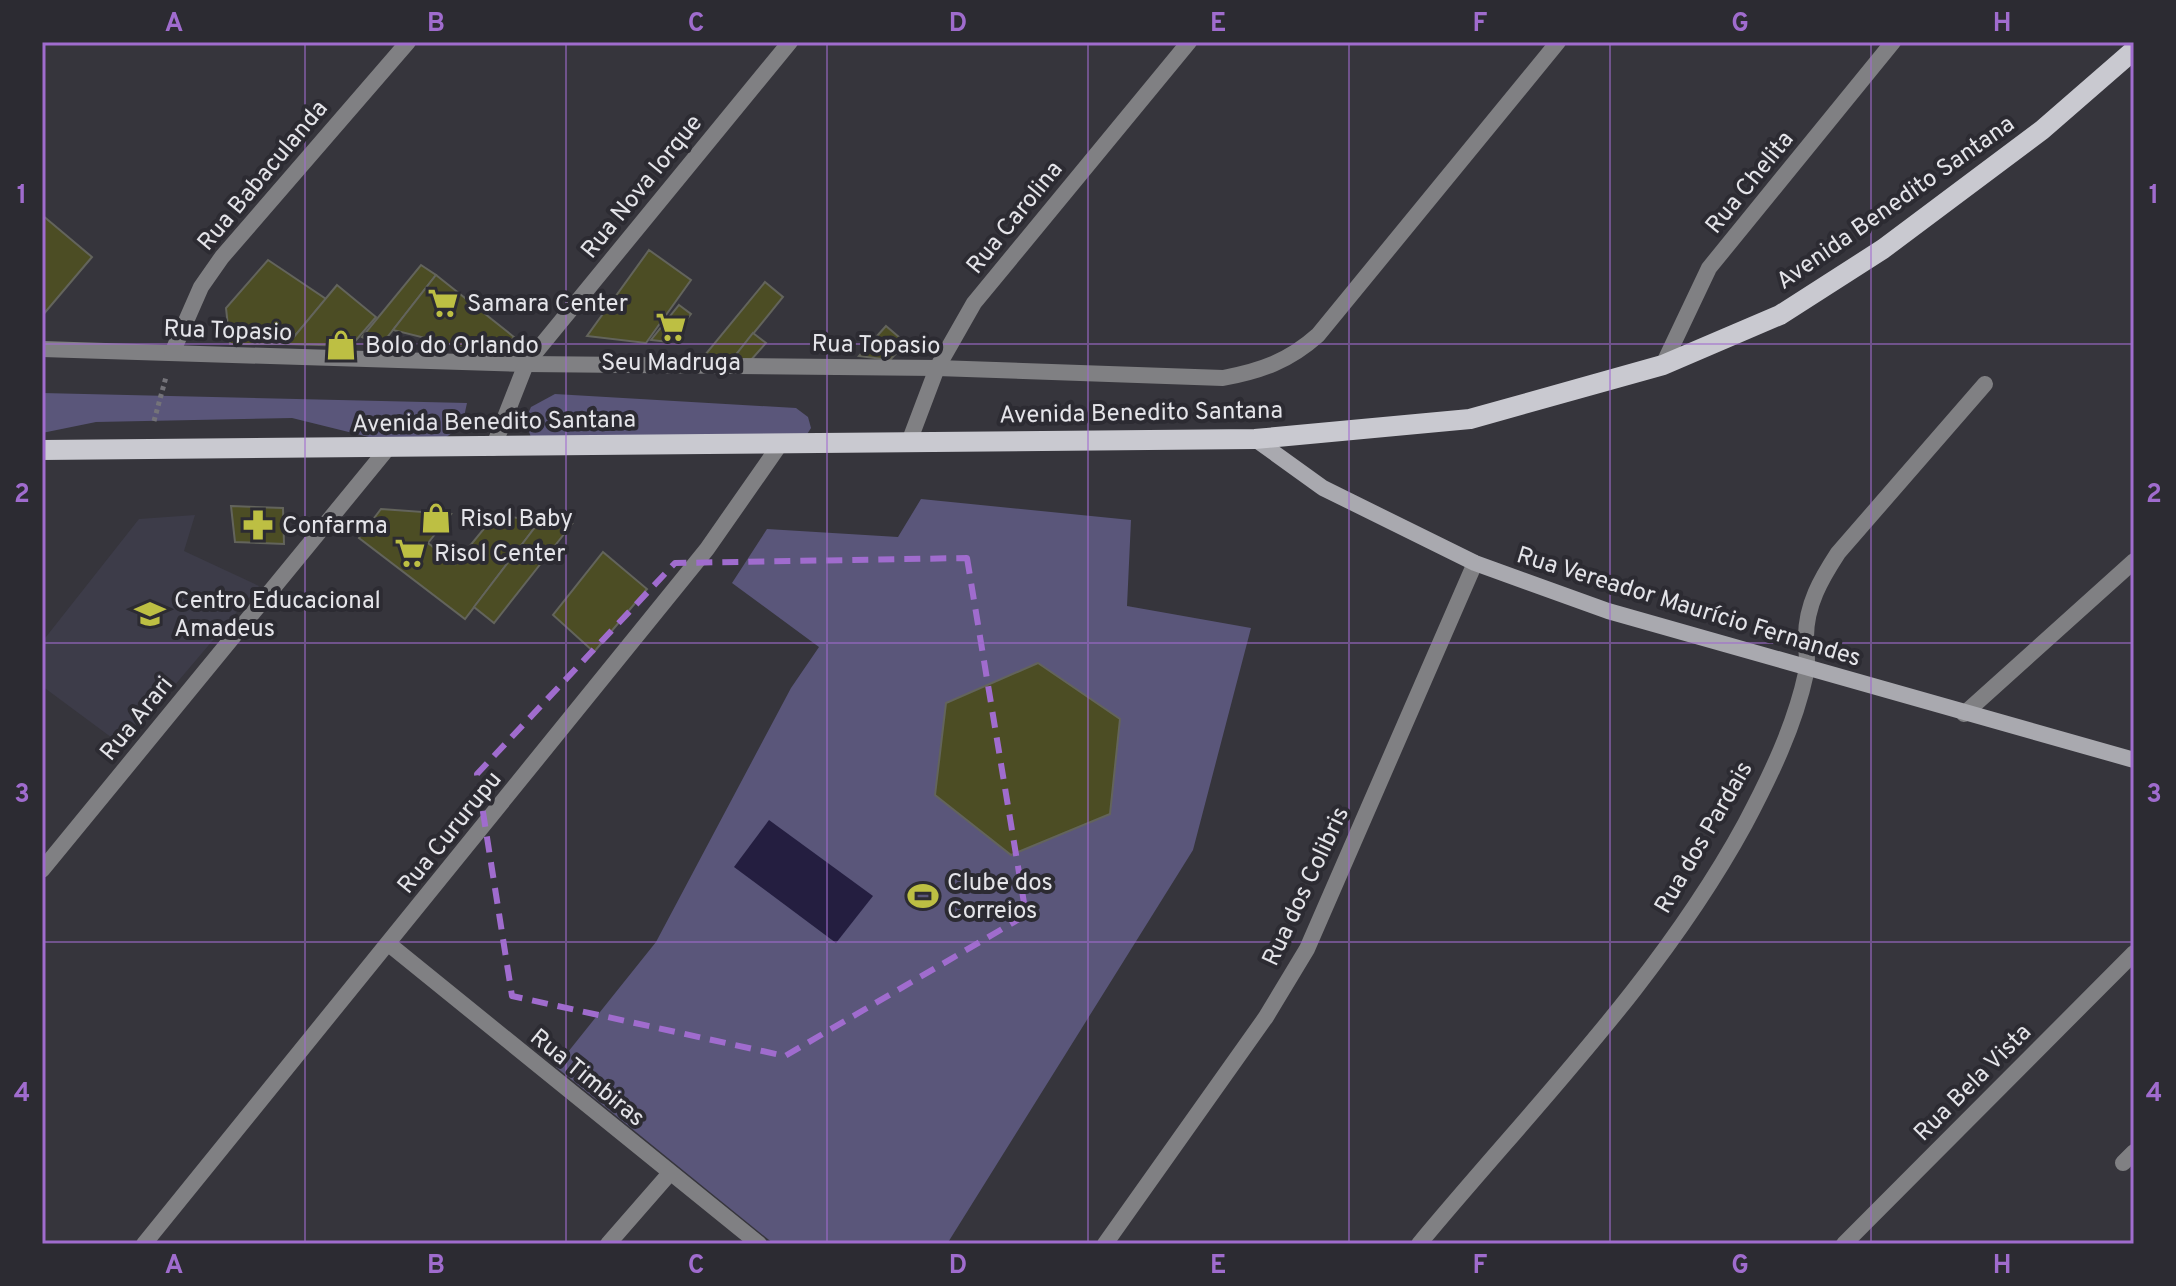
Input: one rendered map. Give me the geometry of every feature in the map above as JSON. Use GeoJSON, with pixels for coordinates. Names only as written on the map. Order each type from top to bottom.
{"type":"FeatureCollection","features":[{"type":"Feature","properties":{"kind":"main road","name":"Avenida Benedito Santana"},"geometry":{"type":"LineString","coordinates":[[42,450],[1255,439],[1470,419],[1663,365],[1780,315],[1883,249],[2042,130],[2134,50]]}},
{"type":"Feature","properties":{"kind":"street","name":"Rua Babaculanda"},"geometry":{"type":"LineString","coordinates":[[172,353],[201,287],[222,257],[408,42]]}},
{"type":"Feature","properties":{"kind":"street","name":"Rua Nova Iorque"},"geometry":{"type":"LineString","coordinates":[[493,448],[526,364],[790,42]]}},
{"type":"Feature","properties":{"kind":"street","name":"Rua Carolina"},"geometry":{"type":"LineString","coordinates":[[909,442],[937,368],[974,303],[1189,42]]}},
{"type":"Feature","properties":{"kind":"street","name":"Rua Topasio"},"geometry":{"type":"LineString","coordinates":[[42,349],[526,364],[937,368],[1223,378],[1279,364],[1318,335],[1558,42]]}},
{"type":"Feature","properties":{"kind":"street","name":"Rua Chelita"},"geometry":{"type":"LineString","coordinates":[[1663,365],[1709,268],[1893,42]]}},
{"type":"Feature","properties":{"kind":"street","name":"Rua dos Pardais"},"geometry":{"type":"LineString","coordinates":[[1419,1244],[1584,1052],[1644,977],[1695,904],[1744,824],[1780,752],[1807,670],[1806,635],[1819,584],[1838,553],[1985,384]]}},
{"type":"Feature","properties":{"kind":"street","name":"Rua Vereador Maurício Fernandes"},"geometry":{"type":"LineString","coordinates":[[1255,439],[1323,488],[1475,563],[1608,611],[1807,670],[2134,760]]}},
{"type":"Feature","properties":{"kind":"street","name":"Rua Cururupu"},"geometry":{"type":"LineString","coordinates":[[144,1244],[390,945],[707,549],[781,443]]}},
{"type":"Feature","properties":{"kind":"street","name":"Rua Arari"},"geometry":{"type":"LineString","coordinates":[[42,870],[388,448]]}},
{"type":"Feature","properties":{"kind":"street"},"geometry":{"type":"LineString","coordinates":[[1964,714],[2134,561]]}},
{"type":"Feature","properties":{"kind":"street","name":"Rua dos Colibris"},"geometry":{"type":"LineString","coordinates":[[1105,1244],[1266,1017],[1307,949],[1475,563]]}},
{"type":"Feature","properties":{"kind":"street","name":"Rua Timbiras"},"geometry":{"type":"LineString","coordinates":[[390,945],[759,1244]]}},
{"type":"Feature","properties":{"kind":"street","name":"Rua Bela Vista"},"geometry":{"type":"LineString","coordinates":[[1844,1244],[2134,953]]}},
{"type":"Feature","properties":{"kind":"street"},"geometry":{"type":"LineString","coordinates":[[608,1244],[670,1173]]}},
{"type":"Feature","properties":{"kind":"path"},"geometry":{"type":"LineString","coordinates":[[155,420],[172,353]]}},
{"type":"Feature","properties":{"kind":"highlighted area"},"geometry":{"type":"Polygon","coordinates":[[[967,558],[1026,915],[785,1056],[512,996],[477,774],[675,563],[967,558]]]}},
{"type":"Feature","properties":{"kind":"shaded area"},"geometry":{"type":"Polygon","coordinates":[[[42,393],[467,403],[462,426],[442,440],[377,439],[292,418],[96,422],[42,433],[42,393]]]}},
{"type":"Feature","properties":{"kind":"shaded area"},"geometry":{"type":"Polygon","coordinates":[[[555,394],[796,408],[808,417],[811,428],[804,439],[531,437],[525,421],[531,407],[555,394]]]}},
{"type":"Feature","properties":{"kind":"shaded area","name":"Clube dos Correios"},"geometry":{"type":"Polygon","coordinates":[[[921,499],[1131,520],[1127,606],[1251,628],[1193,850],[947,1244],[774,1244],[556,1067],[656,942],[791,688],[819,647],[732,583],[767,529],[898,537],[921,499]]]}},
{"type":"Feature","properties":{"kind":"shaded area","name":"Centro Educacional Amadeus"},"geometry":{"type":"Polygon","coordinates":[[[195,515],[184,551],[259,586],[123,746],[42,686],[42,642],[139,519],[195,515]]]}},
{"type":"Feature","properties":{"kind":"shaded area"},"geometry":{"type":"Polygon","coordinates":[[[769,820],[873,896],[836,943],[734,867],[769,820]]]}},
{"type":"Feature","properties":{"kind":"building"},"geometry":{"type":"Polygon","coordinates":[[[42,215],[92,257],[42,316],[42,215]]]}},
{"type":"Feature","properties":{"kind":"building"},"geometry":{"type":"Polygon","coordinates":[[[649,250],[691,280],[646,343],[587,336],[649,250]]]}},
{"type":"Feature","properties":{"kind":"building"},"geometry":{"type":"Polygon","coordinates":[[[268,260],[326,299],[288,344],[230,344],[226,308],[268,260]]]}},
{"type":"Feature","properties":{"kind":"building"},"geometry":{"type":"Polygon","coordinates":[[[421,265],[436,275],[381,345],[362,337],[421,265]]]}},
{"type":"Feature","properties":{"kind":"building","name":"Samara Center"},"geometry":{"type":"Polygon","coordinates":[[[436,275],[514,337],[497,356],[393,330],[436,275]]]}},
{"type":"Feature","properties":{"kind":"building"},"geometry":{"type":"Polygon","coordinates":[[[765,282],[783,297],[731,361],[700,361],[765,282]]]}},
{"type":"Feature","properties":{"kind":"building"},"geometry":{"type":"Polygon","coordinates":[[[337,285],[376,317],[351,346],[288,344],[337,285]]]}},
{"type":"Feature","properties":{"kind":"building","name":"Seu Madruga"},"geometry":{"type":"Polygon","coordinates":[[[679,305],[691,314],[669,342],[651,340],[679,305]]]}},
{"type":"Feature","properties":{"kind":"building"},"geometry":{"type":"Polygon","coordinates":[[[886,326],[906,343],[890,360],[859,356],[886,326]]]}},
{"type":"Feature","properties":{"kind":"building"},"geometry":{"type":"Polygon","coordinates":[[[753,333],[766,343],[751,360],[731,361],[753,333]]]}},
{"type":"Feature","properties":{"kind":"building","name":"Confarma"},"geometry":{"type":"Polygon","coordinates":[[[231,506],[283,508],[284,544],[235,542],[231,506]]]}},
{"type":"Feature","properties":{"kind":"building","name":"Risol Center"},"geometry":{"type":"Polygon","coordinates":[[[381,509],[451,514],[428,543],[455,564],[496,514],[539,522],[465,619],[359,538],[381,509]]]}},
{"type":"Feature","properties":{"kind":"building"},"geometry":{"type":"Polygon","coordinates":[[[539,522],[572,524],[494,623],[474,607],[539,522]]]}},
{"type":"Feature","properties":{"kind":"building"},"geometry":{"type":"Polygon","coordinates":[[[603,552],[647,589],[594,652],[553,615],[603,552]]]}},
{"type":"Feature","properties":{"kind":"building"},"geometry":{"type":"Polygon","coordinates":[[[1038,663],[1120,719],[1110,814],[1011,855],[935,795],[946,703],[1038,663]]]}},
{"type":"Feature","properties":{"kind":"place","name":"Samara Center"},"geometry":{"type":"Point","coordinates":[443,303]}},
{"type":"Feature","properties":{"kind":"place","name":"Seu Madruga"},"geometry":{"type":"Point","coordinates":[671,327]}},
{"type":"Feature","properties":{"kind":"place","name":"Bolo do Orlando"},"geometry":{"type":"Point","coordinates":[341,345]}},
{"type":"Feature","properties":{"kind":"place","name":"Risol Baby"},"geometry":{"type":"Point","coordinates":[436,518]}},
{"type":"Feature","properties":{"kind":"place","name":"Confarma"},"geometry":{"type":"Point","coordinates":[258,525]}},
{"type":"Feature","properties":{"kind":"place","name":"Risol Center"},"geometry":{"type":"Point","coordinates":[410,553]}},
{"type":"Feature","properties":{"kind":"place","name":"Centro Educacional Amadeus"},"geometry":{"type":"Point","coordinates":[150,614]}},
{"type":"Feature","properties":{"kind":"place","name":"Clube dos Correios"},"geometry":{"type":"Point","coordinates":[923,896]}}]}
